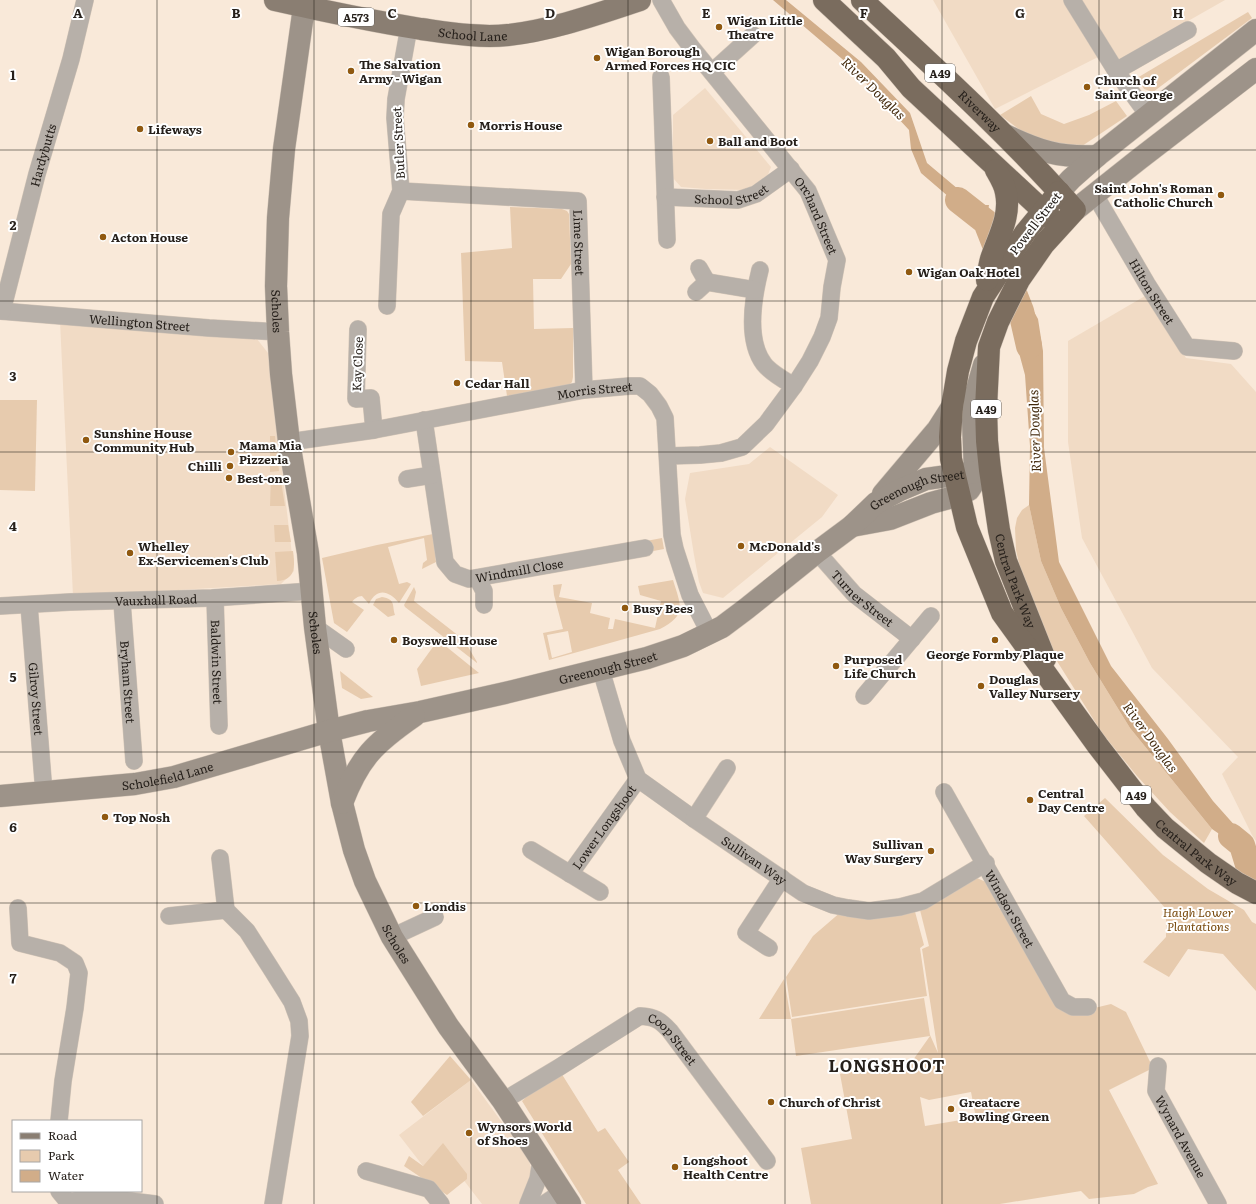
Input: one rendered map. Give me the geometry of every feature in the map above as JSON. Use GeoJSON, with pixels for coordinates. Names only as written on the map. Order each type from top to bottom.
{"type":"FeatureCollection","features":[{"type":"Feature","properties":{"kind":"highway","name":"A49"},"geometry":{"type":"LineString","coordinates":[[824,0],[886,58],[911,88],[1060,226]]}},
{"type":"Feature","properties":{"kind":"highway","name":"Riverway"},"geometry":{"type":"LineString","coordinates":[[862,0],[978,109],[1075,210]]}},
{"type":"Feature","properties":{"kind":"highway","name":"A49"},"geometry":{"type":"LineString","coordinates":[[991,162],[1002,181],[1006,193],[1007,209],[1001,234],[999,264]]}},
{"type":"Feature","properties":{"kind":"highway","name":"Powell Street"},"geometry":{"type":"LineString","coordinates":[[1059,192],[999,264],[983,297],[966,341],[958,371],[952,407],[951,458],[970,478],[987,441],[986,408],[989,347],[1007,303],[1019,280],[1044,244],[1075,210]]}},
{"type":"Feature","properties":{"kind":"highway","name":"Central Park Way"},"geometry":{"type":"LineString","coordinates":[[970,478],[1006,561],[1057,688]]}},
{"type":"Feature","properties":{"kind":"highway","name":"Central Park Way"},"geometry":{"type":"LineString","coordinates":[[970,478],[967,527],[1002,613],[1146,808],[1165,828],[1186,846],[1222,873],[1256,893]]}},
{"type":"Feature","properties":{"kind":"main road","name":"A573"},"geometry":{"type":"LineString","coordinates":[[275,0],[304,3]]}},
{"type":"Feature","properties":{"kind":"main road","name":"School Lane"},"geometry":{"type":"LineString","coordinates":[[304,3],[337,14],[409,27],[451,33],[493,36],[524,33],[583,19],[640,0]]}},
{"type":"Feature","properties":{"kind":"main road","name":"Scholes"},"geometry":{"type":"LineString","coordinates":[[304,3],[284,149],[278,218],[276,286],[278,332],[289,442],[308,553],[329,731],[342,803],[354,850],[365,881],[392,937],[448,1026],[503,1101],[566,1198]]}},
{"type":"Feature","properties":{"kind":"main road","name":"Powell Street"},"geometry":{"type":"LineString","coordinates":[[1059,192],[1097,156],[1256,30]]}},
{"type":"Feature","properties":{"kind":"main road","name":"Powell Street"},"geometry":{"type":"LineString","coordinates":[[1075,210],[1256,69]]}},
{"type":"Feature","properties":{"kind":"main road"},"geometry":{"type":"LineString","coordinates":[[1004,135],[1029,146],[1056,154],[1097,156]]}},
{"type":"Feature","properties":{"kind":"main road"},"geometry":{"type":"LineString","coordinates":[[876,503],[938,429],[952,407]]}},
{"type":"Feature","properties":{"kind":"main road","name":"Greenough Street"},"geometry":{"type":"LineString","coordinates":[[329,731],[368,721],[420,712],[601,670],[647,658],[683,646],[710,634],[746,609],[852,526],[876,503],[920,481],[970,478]]}},
{"type":"Feature","properties":{"kind":"main road","name":"Greenough Street"},"geometry":{"type":"LineString","coordinates":[[852,526],[890,519],[931,503],[970,478]]}},
{"type":"Feature","properties":{"kind":"main road"},"geometry":{"type":"LineString","coordinates":[[342,803],[360,764],[372,749],[394,730],[420,712]]}},
{"type":"Feature","properties":{"kind":"main road","name":"Scholefield Lane"},"geometry":{"type":"LineString","coordinates":[[0,796],[135,784],[174,777],[329,731]]}},
{"type":"Feature","properties":{"kind":"street","name":"Hardybutts"},"geometry":{"type":"LineString","coordinates":[[1,311],[37,174],[71,59],[85,0]]}},
{"type":"Feature","properties":{"kind":"street","name":"Orchard Street"},"geometry":{"type":"LineString","coordinates":[[661,0],[677,28],[808,191],[837,260],[832,287],[829,318],[822,337],[810,361],[794,386],[766,424],[742,448],[721,453],[668,456]]}},
{"type":"Feature","properties":{"kind":"street"},"geometry":{"type":"LineString","coordinates":[[1072,0],[1116,70],[1148,115]]}},
{"type":"Feature","properties":{"kind":"street","name":"Butler Street"},"geometry":{"type":"LineString","coordinates":[[387,306],[391,214],[401,191],[395,118],[396,99],[409,27]]}},
{"type":"Feature","properties":{"kind":"street"},"geometry":{"type":"LineString","coordinates":[[1116,70],[1188,30]]}},
{"type":"Feature","properties":{"kind":"street"},"geometry":{"type":"LineString","coordinates":[[712,72],[753,35]]}},
{"type":"Feature","properties":{"kind":"street"},"geometry":{"type":"LineString","coordinates":[[661,77],[667,240]]}},
{"type":"Feature","properties":{"kind":"street","name":"School Street"},"geometry":{"type":"LineString","coordinates":[[665,198],[738,200],[756,194],[791,169]]}},
{"type":"Feature","properties":{"kind":"street","name":"Lime Street"},"geometry":{"type":"LineString","coordinates":[[401,191],[578,201],[584,390]]}},
{"type":"Feature","properties":{"kind":"street","name":"Hilton Street"},"geometry":{"type":"LineString","coordinates":[[1095,195],[1187,347],[1234,351]]}},
{"type":"Feature","properties":{"kind":"street"},"geometry":{"type":"LineString","coordinates":[[760,270],[755,290],[752,330],[757,352],[765,365],[794,386]]}},
{"type":"Feature","properties":{"kind":"street"},"geometry":{"type":"LineString","coordinates":[[701,281],[755,290]]}},
{"type":"Feature","properties":{"kind":"street","name":"Wellington Street"},"geometry":{"type":"LineString","coordinates":[[1,311],[209,328],[278,332]]}},
{"type":"Feature","properties":{"kind":"street","name":"Kay Close"},"geometry":{"type":"LineString","coordinates":[[358,329],[356,399],[371,398],[374,430]]}},
{"type":"Feature","properties":{"kind":"street","name":"Morris Street"},"geometry":{"type":"LineString","coordinates":[[289,442],[374,430],[584,390],[640,386],[650,394],[659,406],[665,418],[672,535],[675,549],[690,594],[710,634]]}},
{"type":"Feature","properties":{"kind":"street","name":"Windmill Close"},"geometry":{"type":"LineString","coordinates":[[424,420],[445,562],[455,574],[469,580],[645,548]]}},
{"type":"Feature","properties":{"kind":"street"},"geometry":{"type":"LineString","coordinates":[[407,480],[432,475]]}},
{"type":"Feature","properties":{"kind":"street","name":"Turner Street"},"geometry":{"type":"LineString","coordinates":[[817,552],[854,594],[912,639]]}},
{"type":"Feature","properties":{"kind":"street"},"geometry":{"type":"LineString","coordinates":[[477,578],[484,591],[484,605]]}},
{"type":"Feature","properties":{"kind":"street","name":"Vauxhall Road"},"geometry":{"type":"LineString","coordinates":[[0,606],[70,602],[122,602],[215,598],[312,592]]}},
{"type":"Feature","properties":{"kind":"street","name":"Baldwin Street"},"geometry":{"type":"LineString","coordinates":[[215,598],[219,726]]}},
{"type":"Feature","properties":{"kind":"street","name":"Bryham Street"},"geometry":{"type":"LineString","coordinates":[[122,602],[134,761]]}},
{"type":"Feature","properties":{"kind":"street","name":"Gilroy Street"},"geometry":{"type":"LineString","coordinates":[[30,605],[44,792]]}},
{"type":"Feature","properties":{"kind":"street"},"geometry":{"type":"LineString","coordinates":[[864,696],[931,616]]}},
{"type":"Feature","properties":{"kind":"street"},"geometry":{"type":"LineString","coordinates":[[316,627],[346,649]]}},
{"type":"Feature","properties":{"kind":"street"},"geometry":{"type":"LineString","coordinates":[[601,670],[622,741],[638,779]]}},
{"type":"Feature","properties":{"kind":"street"},"geometry":{"type":"LineString","coordinates":[[694,819],[727,768]]}},
{"type":"Feature","properties":{"kind":"street","name":"Sullivan Way"},"geometry":{"type":"LineString","coordinates":[[638,779],[694,819],[804,893],[833,905],[859,910],[885,910],[900,908],[923,901],[986,863]]}},
{"type":"Feature","properties":{"kind":"street","name":"Lower Longshoot"},"geometry":{"type":"LineString","coordinates":[[570,874],[638,779]]}},
{"type":"Feature","properties":{"kind":"street","name":"Windsor Street"},"geometry":{"type":"LineString","coordinates":[[944,792],[986,863],[1062,1001],[1073,1007],[1088,1007]]}},
{"type":"Feature","properties":{"kind":"street","name":"Lower Longshoot"},"geometry":{"type":"LineString","coordinates":[[531,850],[600,892]]}},
{"type":"Feature","properties":{"kind":"street"},"geometry":{"type":"LineString","coordinates":[[220,858],[226,910],[247,931],[292,1002],[299,1021],[300,1036],[273,1204]]}},
{"type":"Feature","properties":{"kind":"street"},"geometry":{"type":"LineString","coordinates":[[768,948],[746,933],[782,878]]}},
{"type":"Feature","properties":{"kind":"street"},"geometry":{"type":"LineString","coordinates":[[18,908],[20,943],[60,953],[75,963],[80,973],[63,1081],[59,1120]]}},
{"type":"Feature","properties":{"kind":"street"},"geometry":{"type":"LineString","coordinates":[[169,916],[226,910]]}},
{"type":"Feature","properties":{"kind":"street"},"geometry":{"type":"LineString","coordinates":[[392,937],[435,917]]}},
{"type":"Feature","properties":{"kind":"street","name":"Coop Street"},"geometry":{"type":"LineString","coordinates":[[503,1101],[640,1016],[651,1016],[662,1021],[767,1161]]}},
{"type":"Feature","properties":{"kind":"street","name":"Wynard Avenue"},"geometry":{"type":"LineString","coordinates":[[1158,1066],[1156,1092],[1218,1204]]}},
{"type":"Feature","properties":{"kind":"street"},"geometry":{"type":"LineString","coordinates":[[528,1204],[538,1179],[541,1160]]}},
{"type":"Feature","properties":{"kind":"street"},"geometry":{"type":"LineString","coordinates":[[366,1171],[429,1189],[441,1204]]}},
{"type":"Feature","properties":{"kind":"street"},"geometry":{"type":"LineString","coordinates":[[65,1199],[97,1197],[156,1204]]}},
{"type":"Feature","properties":{"kind":"street"},"geometry":{"type":"LineString","coordinates":[[544,1204],[566,1198]]}},
{"type":"Feature","properties":{"kind":"shaded area"},"geometry":{"type":"Polygon","coordinates":[[[933,0],[1225,0],[1116,62],[1100,56],[995,109],[933,0]]]}},
{"type":"Feature","properties":{"kind":"shaded area"},"geometry":{"type":"Polygon","coordinates":[[[705,88],[771,167],[767,177],[747,190],[681,187],[673,178],[673,115],[705,88]]]}},
{"type":"Feature","properties":{"kind":"shaded area"},"geometry":{"type":"Polygon","coordinates":[[[1145,296],[1186,358],[1231,364],[1256,392],[1256,841],[1222,774],[1238,757],[1152,668],[1082,538],[1068,442],[1068,341],[1145,296]]]}},
{"type":"Feature","properties":{"kind":"shaded area"},"geometry":{"type":"Polygon","coordinates":[[[60,321],[257,339],[268,353],[294,571],[281,584],[73,596],[60,321]]]}},
{"type":"Feature","properties":{"kind":"shaded area"},"geometry":{"type":"Polygon","coordinates":[[[770,447],[838,495],[822,517],[723,598],[703,593],[699,582],[685,499],[690,473],[749,464],[770,447]]]}},
{"type":"Feature","properties":{"kind":"shaded area"},"geometry":{"type":"Polygon","coordinates":[[[471,1080],[528,1158],[531,1168],[530,1188],[525,1200],[519,1204],[482,1204],[439,1148],[423,1166],[399,1135],[471,1080]]]}},
{"type":"Feature","properties":{"kind":"green space"},"geometry":{"type":"Polygon","coordinates":[[[1248,12],[1252,18],[1153,92],[1144,89],[1137,78],[1248,12]]]}},
{"type":"Feature","properties":{"kind":"green space"},"geometry":{"type":"Polygon","coordinates":[[[1031,96],[1041,114],[1064,124],[1089,115],[1116,101],[1127,116],[1082,146],[1058,144],[1028,136],[1000,115],[1031,96]]]}},
{"type":"Feature","properties":{"kind":"green space"},"geometry":{"type":"Polygon","coordinates":[[[510,207],[562,209],[567,211],[569,214],[571,264],[561,279],[533,279],[534,329],[573,328],[573,377],[572,382],[569,385],[507,396],[502,362],[465,361],[461,253],[512,248],[510,207]]]}},
{"type":"Feature","properties":{"kind":"green space"},"geometry":{"type":"Polygon","coordinates":[[[0,400],[37,400],[35,491],[0,490],[0,400]]]}},
{"type":"Feature","properties":{"kind":"green space"},"geometry":{"type":"Polygon","coordinates":[[[270,436],[275,436],[279,471],[270,472],[270,436]]]}},
{"type":"Feature","properties":{"kind":"green space"},"geometry":{"type":"Polygon","coordinates":[[[271,475],[280,475],[285,506],[270,506],[271,475]]]}},
{"type":"Feature","properties":{"kind":"green space"},"geometry":{"type":"Polygon","coordinates":[[[1029,505],[1041,561],[1061,608],[1090,663],[1130,728],[1212,829],[1204,843],[1170,812],[1137,776],[1102,733],[1040,634],[1024,586],[1016,550],[1015,528],[1017,518],[1022,510],[1029,505]]]}},
{"type":"Feature","properties":{"kind":"green space"},"geometry":{"type":"Polygon","coordinates":[[[274,525],[288,525],[291,542],[275,542],[274,525]]]}},
{"type":"Feature","properties":{"kind":"green space"},"geometry":{"type":"Polygon","coordinates":[[[433,534],[436,562],[422,569],[423,563],[427,560],[424,538],[388,547],[399,584],[407,582],[411,584],[399,603],[391,596],[383,593],[376,595],[369,604],[362,596],[352,602],[364,610],[347,632],[334,623],[322,558],[433,534]]]}},
{"type":"Feature","properties":{"kind":"green space"},"geometry":{"type":"Polygon","coordinates":[[[662,538],[664,549],[648,552],[646,541],[662,538]]]}},
{"type":"Feature","properties":{"kind":"green space"},"geometry":{"type":"Polygon","coordinates":[[[293,551],[294,567],[291,575],[288,578],[277,581],[275,552],[293,551]]]}},
{"type":"Feature","properties":{"kind":"green space"},"geometry":{"type":"Polygon","coordinates":[[[673,580],[680,603],[680,609],[675,619],[660,629],[549,660],[543,633],[563,629],[554,595],[553,585],[562,584],[559,597],[592,603],[590,613],[610,618],[608,629],[613,629],[615,619],[655,628],[661,601],[640,595],[638,586],[673,580]],[[568,631],[547,635],[552,658],[572,652],[568,631]]]}},
{"type":"Feature","properties":{"kind":"green space"},"geometry":{"type":"Polygon","coordinates":[[[414,587],[416,592],[414,601],[464,640],[477,663],[405,607],[404,605],[414,587]]]}},
{"type":"Feature","properties":{"kind":"green space"},"geometry":{"type":"Polygon","coordinates":[[[382,597],[390,599],[393,603],[395,615],[388,617],[373,605],[376,599],[382,597]]]}},
{"type":"Feature","properties":{"kind":"green space"},"geometry":{"type":"Polygon","coordinates":[[[438,640],[479,673],[421,686],[417,669],[438,640]]]}},
{"type":"Feature","properties":{"kind":"green space"},"geometry":{"type":"Polygon","coordinates":[[[340,671],[373,697],[361,699],[342,688],[340,671]]]}},
{"type":"Feature","properties":{"kind":"green space","name":"Haigh Lower Plantations"},"geometry":{"type":"Polygon","coordinates":[[[1105,798],[1163,855],[1208,889],[1244,910],[1252,922],[1256,924],[1256,991],[1223,954],[1188,949],[1169,977],[1143,962],[1166,937],[1166,909],[1084,816],[1105,798]]]}},
{"type":"Feature","properties":{"kind":"green space"},"geometry":{"type":"Polygon","coordinates":[[[977,878],[988,883],[999,908],[1009,918],[1058,1009],[1074,1013],[1111,1004],[1126,1012],[1153,1068],[1109,1090],[1158,1184],[1134,1194],[1089,1199],[1081,1191],[1000,1204],[811,1204],[801,1148],[852,1139],[840,1074],[913,1060],[930,1036],[796,1056],[791,1019],[924,998],[930,1035],[938,1053],[922,949],[929,946],[920,910],[977,878]],[[971,1092],[929,1100],[920,1097],[925,1126],[973,1118],[975,1113],[971,1092]]]}},
{"type":"Feature","properties":{"kind":"green space"},"geometry":{"type":"Polygon","coordinates":[[[914,908],[924,945],[920,948],[927,996],[792,1017],[786,977],[813,936],[842,911],[914,908]]]}},
{"type":"Feature","properties":{"kind":"green space"},"geometry":{"type":"Polygon","coordinates":[[[784,979],[791,1019],[759,1019],[784,979]]]}},
{"type":"Feature","properties":{"kind":"green space"},"geometry":{"type":"Polygon","coordinates":[[[450,1056],[471,1080],[423,1116],[411,1102],[450,1056]]]}},
{"type":"Feature","properties":{"kind":"green space"},"geometry":{"type":"Polygon","coordinates":[[[558,1068],[598,1132],[605,1128],[629,1162],[618,1170],[641,1204],[586,1204],[522,1101],[558,1068]]]}},
{"type":"Feature","properties":{"kind":"green space"},"geometry":{"type":"Polygon","coordinates":[[[443,1143],[467,1174],[467,1179],[447,1195],[404,1166],[409,1156],[423,1166],[443,1143]]]}},
{"type":"Feature","properties":{"kind":"water"},"geometry":{"type":"Polygon","coordinates":[[[773,0],[786,0],[861,62],[910,113],[927,163],[977,205],[989,205],[985,228],[921,173],[911,149],[909,130],[848,64],[773,0]]]}},
{"type":"Feature","properties":{"kind":"water"},"geometry":{"type":"Polygon","coordinates":[[[1027,299],[1038,319],[1043,351],[1044,448],[1059,562],[1111,666],[1168,739],[1213,801],[1237,828],[1256,860],[1256,871],[1244,863],[1240,852],[1234,844],[1212,829],[1130,728],[1090,663],[1061,608],[1041,561],[1029,505],[1030,446],[1025,375],[1015,338],[1015,324],[1027,299]]]}},
{"type":"Feature","properties":{"kind":"waterway","name":"River Douglas"},"geometry":{"type":"LineString","coordinates":[[958,200],[986,222],[1021,311],[1029,346]]}},
{"type":"Feature","properties":{"kind":"waterway","name":"River Douglas"},"geometry":{"type":"LineString","coordinates":[[1231,836],[1242,845],[1256,891]]}},
{"type":"Feature","properties":{"kind":"place","name":"Wigan Little Theatre"},"geometry":{"type":"Point","coordinates":[719,27]}},
{"type":"Feature","properties":{"kind":"place","name":"Wigan Borough Armed Forces HQ CIC"},"geometry":{"type":"Point","coordinates":[597,58]}},
{"type":"Feature","properties":{"kind":"place","name":"The Salvation Army - Wigan"},"geometry":{"type":"Point","coordinates":[351,71]}},
{"type":"Feature","properties":{"kind":"place","name":"Church of Saint George"},"geometry":{"type":"Point","coordinates":[1087,87]}},
{"type":"Feature","properties":{"kind":"place","name":"Morris House"},"geometry":{"type":"Point","coordinates":[471,125]}},
{"type":"Feature","properties":{"kind":"place","name":"Lifeways"},"geometry":{"type":"Point","coordinates":[140,129]}},
{"type":"Feature","properties":{"kind":"place","name":"Ball and Boot"},"geometry":{"type":"Point","coordinates":[710,141]}},
{"type":"Feature","properties":{"kind":"place","name":"Saint John's Roman Catholic Church"},"geometry":{"type":"Point","coordinates":[1221,195]}},
{"type":"Feature","properties":{"kind":"place","name":"Acton House"},"geometry":{"type":"Point","coordinates":[103,237]}},
{"type":"Feature","properties":{"kind":"place","name":"Wigan Oak Hotel"},"geometry":{"type":"Point","coordinates":[909,272]}},
{"type":"Feature","properties":{"kind":"place","name":"Cedar Hall"},"geometry":{"type":"Point","coordinates":[457,383]}},
{"type":"Feature","properties":{"kind":"place","name":"Sunshine House Community Hub"},"geometry":{"type":"Point","coordinates":[86,440]}},
{"type":"Feature","properties":{"kind":"place","name":"Mama Mia Pizzeria"},"geometry":{"type":"Point","coordinates":[231,452]}},
{"type":"Feature","properties":{"kind":"place","name":"Chilli"},"geometry":{"type":"Point","coordinates":[230,466]}},
{"type":"Feature","properties":{"kind":"place","name":"Best-one"},"geometry":{"type":"Point","coordinates":[229,478]}},
{"type":"Feature","properties":{"kind":"place","name":"McDonald's"},"geometry":{"type":"Point","coordinates":[741,546]}},
{"type":"Feature","properties":{"kind":"place","name":"Whelley Ex-Servicemen's Club"},"geometry":{"type":"Point","coordinates":[130,553]}},
{"type":"Feature","properties":{"kind":"place","name":"Busy Bees"},"geometry":{"type":"Point","coordinates":[625,608]}},
{"type":"Feature","properties":{"kind":"place","name":"Boyswell House"},"geometry":{"type":"Point","coordinates":[394,640]}},
{"type":"Feature","properties":{"kind":"place","name":"George Formby Plaque"},"geometry":{"type":"Point","coordinates":[995,640]}},
{"type":"Feature","properties":{"kind":"place","name":"Purposed Life Church"},"geometry":{"type":"Point","coordinates":[836,666]}},
{"type":"Feature","properties":{"kind":"place","name":"Douglas Valley Nursery"},"geometry":{"type":"Point","coordinates":[981,686]}},
{"type":"Feature","properties":{"kind":"place","name":"Central Day Centre"},"geometry":{"type":"Point","coordinates":[1030,800]}},
{"type":"Feature","properties":{"kind":"place","name":"Top Nosh"},"geometry":{"type":"Point","coordinates":[105,817]}},
{"type":"Feature","properties":{"kind":"place","name":"Sullivan Way Surgery"},"geometry":{"type":"Point","coordinates":[931,851]}},
{"type":"Feature","properties":{"kind":"place","name":"Londis"},"geometry":{"type":"Point","coordinates":[416,906]}},
{"type":"Feature","properties":{"kind":"place","name":"Church of Christ"},"geometry":{"type":"Point","coordinates":[771,1102]}},
{"type":"Feature","properties":{"kind":"place","name":"Greatacre Bowling Green"},"geometry":{"type":"Point","coordinates":[951,1109]}},
{"type":"Feature","properties":{"kind":"place","name":"Wynsors World of Shoes"},"geometry":{"type":"Point","coordinates":[469,1133]}},
{"type":"Feature","properties":{"kind":"place","name":"Longshoot Health Centre"},"geometry":{"type":"Point","coordinates":[675,1167]}},
{"type":"Feature","properties":{"kind":"district","name":"LONGSHOOT"},"geometry":{"type":"Point","coordinates":[887,1065]}}]}
